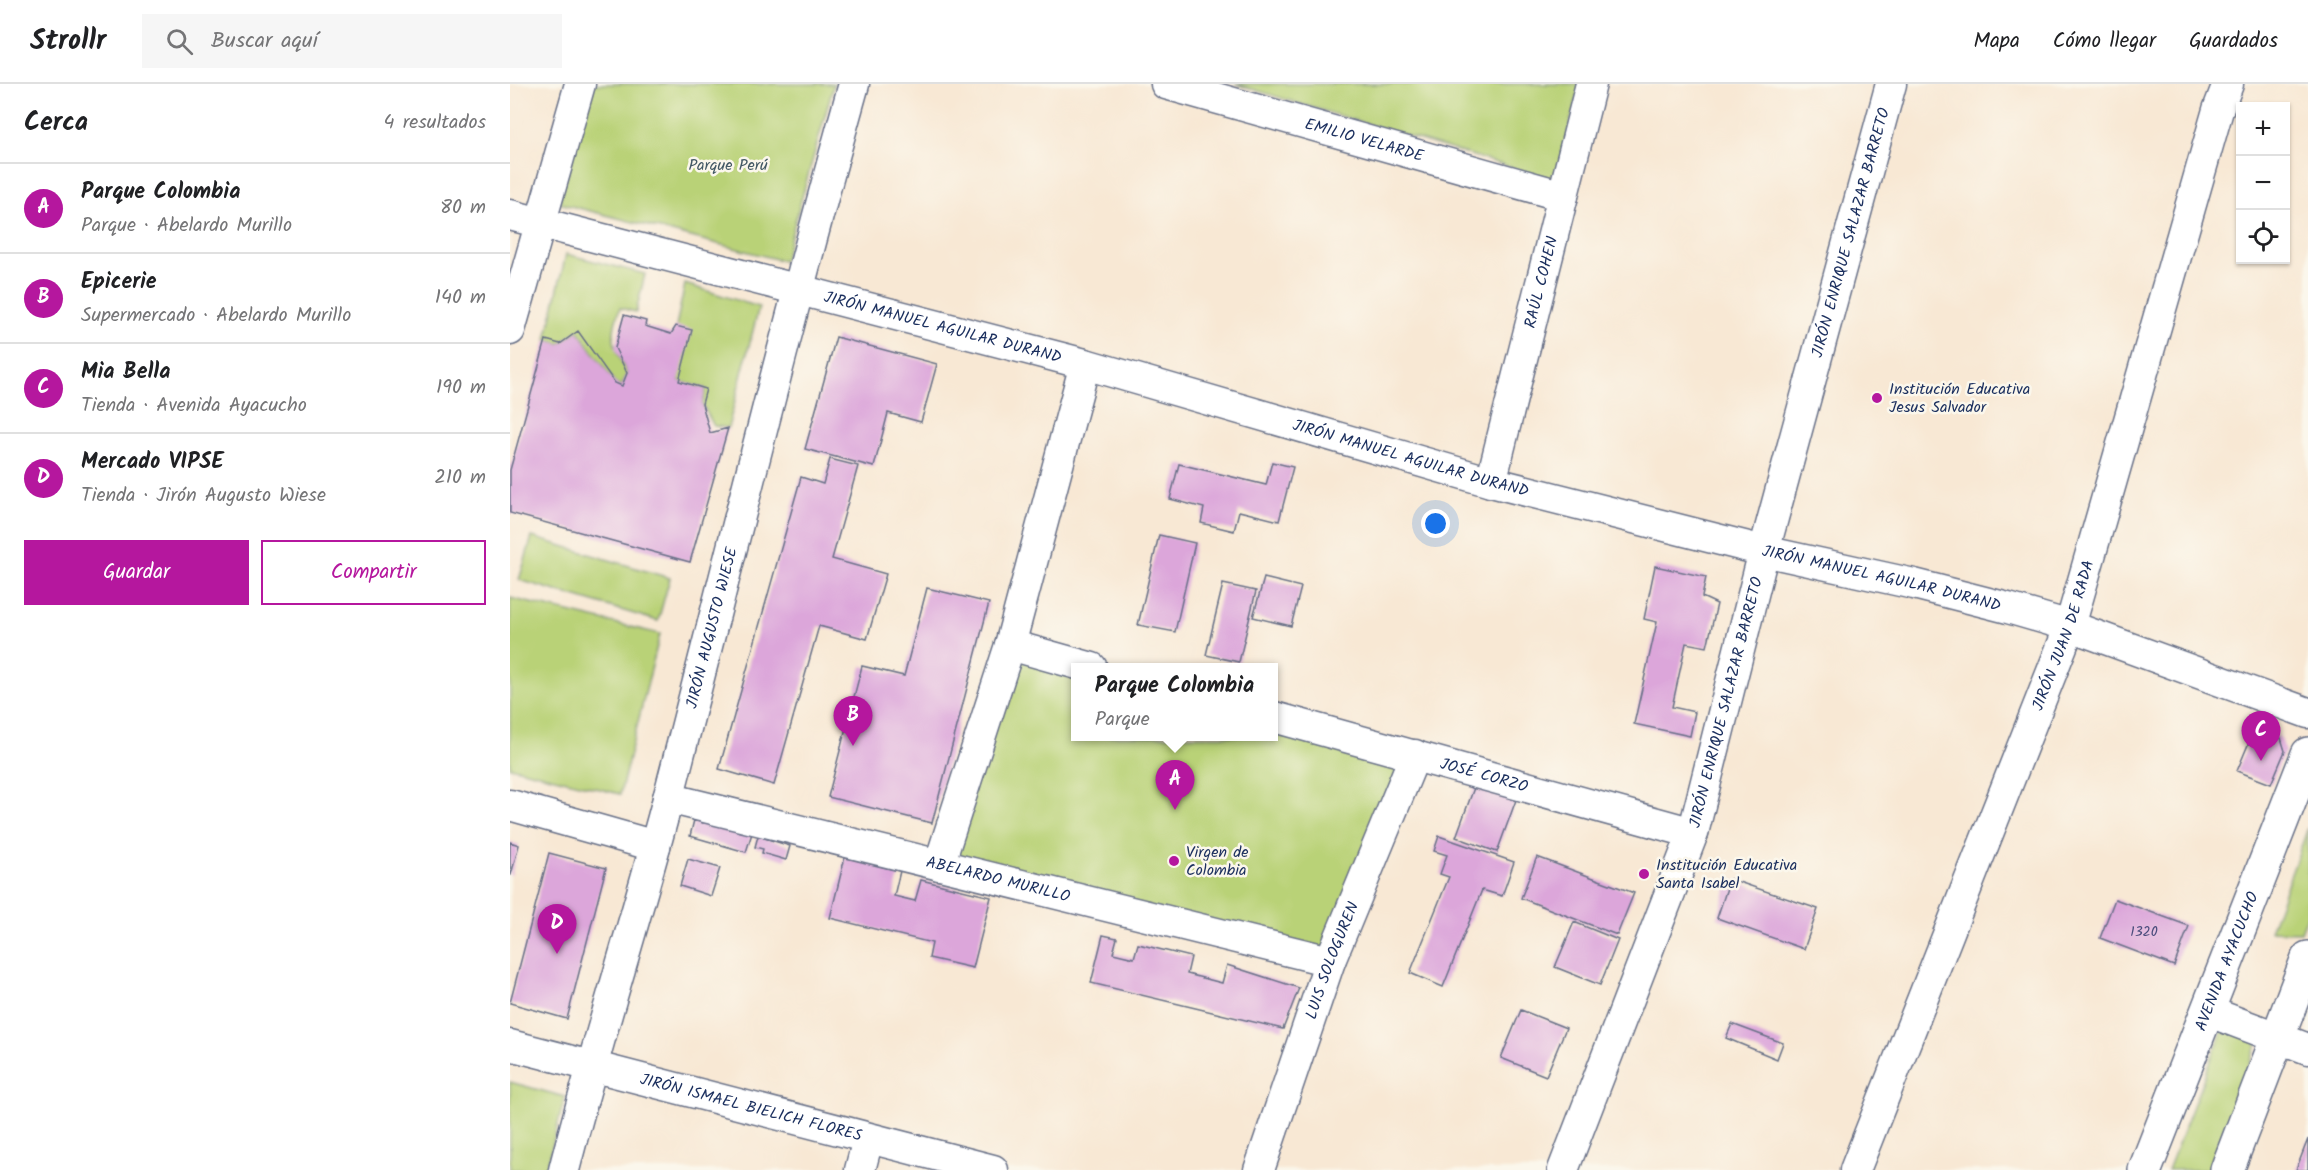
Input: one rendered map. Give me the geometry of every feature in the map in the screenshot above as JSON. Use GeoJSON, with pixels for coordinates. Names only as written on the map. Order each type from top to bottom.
{"type":"FeatureCollection","features":[{"type":"Feature","properties":{"kind":"main road","name":"AVENIDA AYACUCHO"},"geometry":{"type":"LineString","coordinates":[[2145,1170],[2308,754]]}},
{"type":"Feature","properties":{"kind":"main road"},"geometry":{"type":"LineString","coordinates":[[2227,1170],[2293,1044],[2308,958]]}},
{"type":"Feature","properties":{"kind":"street"},"geometry":{"type":"LineString","coordinates":[[510,330],[580,84]]}},
{"type":"Feature","properties":{"kind":"street","name":"JIRÓN AUGUSTO WIESE"},"geometry":{"type":"LineString","coordinates":[[564,1170],[591,1066],[668,798],[797,291],[854,84]]}},
{"type":"Feature","properties":{"kind":"street","name":"EMILIO VELARDE"},"geometry":{"type":"LineString","coordinates":[[1166,84],[1563,196]]}},
{"type":"Feature","properties":{"kind":"street","name":"RAÚL COHEN"},"geometry":{"type":"LineString","coordinates":[[1491,482],[1591,84]]}},
{"type":"Feature","properties":{"kind":"street","name":"JIRÓN ENRIQUE SALAZAR BARRETO"},"geometry":{"type":"LineString","coordinates":[[1563,1170],[1693,833],[1764,551],[1891,84]]}},
{"type":"Feature","properties":{"kind":"street","name":"JIRÓN JUAN DE RADA"},"geometry":{"type":"LineString","coordinates":[[1855,1170],[2070,626],[2218,110],[2228,84]]}},
{"type":"Feature","properties":{"kind":"street","name":"JIRÓN MANUEL AGUILAR DURAND"},"geometry":{"type":"LineString","coordinates":[[510,215],[1085,364],[1491,482],[1764,551],[1914,584],[2070,626],[2308,713]]}},
{"type":"Feature","properties":{"kind":"street"},"geometry":{"type":"LineString","coordinates":[[939,865],[1010,645],[1085,364]]}},
{"type":"Feature","properties":{"kind":"street"},"geometry":{"type":"LineString","coordinates":[[1010,645],[1074,663]]}},
{"type":"Feature","properties":{"kind":"street","name":"JOSÉ CORZO"},"geometry":{"type":"LineString","coordinates":[[1278,718],[1693,833]]}},
{"type":"Feature","properties":{"kind":"street","name":"LUIS SOLOGUREN"},"geometry":{"type":"LineString","coordinates":[[1259,1170],[1330,961],[1415,755]]}},
{"type":"Feature","properties":{"kind":"street","name":"ABELARDO MURILLO"},"geometry":{"type":"LineString","coordinates":[[668,798],[1330,961]]}},
{"type":"Feature","properties":{"kind":"street"},"geometry":{"type":"LineString","coordinates":[[510,805],[655,846]]}},
{"type":"Feature","properties":{"kind":"street"},"geometry":{"type":"LineString","coordinates":[[2207,1011],[2293,1044]]}},
{"type":"Feature","properties":{"kind":"street","name":"JIRÓN ISMAEL BIELICH FLORES"},"geometry":{"type":"LineString","coordinates":[[510,1045],[993,1170]]}},
{"type":"Feature","properties":{"kind":"street"},"geometry":{"type":"LineString","coordinates":[[860,1170],[868,1139]]}},
{"type":"Feature","properties":{"kind":"green space","name":"Parque Perú"},"geometry":{"type":"Polygon","coordinates":[[[593,84],[834,84],[784,261],[559,203],[593,84]]]}},
{"type":"Feature","properties":{"kind":"green space"},"geometry":{"type":"Polygon","coordinates":[[[1235,84],[1580,84],[1556,181],[1235,84]]]}},
{"type":"Feature","properties":{"kind":"green space"},"geometry":{"type":"Polygon","coordinates":[[[566,254],[645,274],[636,312],[620,308],[614,327],[614,341],[627,373],[622,386],[615,383],[578,331],[560,344],[546,340],[566,254]]]}},
{"type":"Feature","properties":{"kind":"green space"},"geometry":{"type":"Polygon","coordinates":[[[685,284],[759,307],[728,428],[714,426],[702,404],[706,389],[679,381],[676,326],[685,284]]]}},
{"type":"Feature","properties":{"kind":"green space"},"geometry":{"type":"Polygon","coordinates":[[[532,537],[670,578],[658,621],[519,580],[532,537]]]}},
{"type":"Feature","properties":{"kind":"green space"},"geometry":{"type":"Polygon","coordinates":[[[510,598],[660,634],[620,794],[510,767],[510,598]]]}},
{"type":"Feature","properties":{"kind":"green space"},"geometry":{"type":"Polygon","coordinates":[[[1010,645],[1071,666],[1071,741],[1278,741],[1278,718],[1415,755],[1330,961],[939,865],[1010,645]]]}},
{"type":"Feature","properties":{"kind":"green space"},"geometry":{"type":"Polygon","coordinates":[[[2308,828],[2308,914],[2301,932],[2270,931],[2308,828]]]}},
{"type":"Feature","properties":{"kind":"green space"},"geometry":{"type":"Polygon","coordinates":[[[2223,1029],[2258,1042],[2208,1170],[2168,1170],[2223,1029]]]}},
{"type":"Feature","properties":{"kind":"green space"},"geometry":{"type":"Polygon","coordinates":[[[510,1082],[565,1097],[546,1170],[510,1170],[510,1082]]]}},
{"type":"Feature","properties":{"kind":"building"},"geometry":{"type":"Polygon","coordinates":[[[624,315],[646,321],[645,326],[671,334],[676,326],[692,330],[679,381],[706,389],[702,404],[710,433],[728,428],[690,562],[510,513],[510,470],[546,340],[560,344],[578,331],[615,383],[622,386],[627,373],[615,348],[624,315]]]}},
{"type":"Feature","properties":{"kind":"building"},"geometry":{"type":"Polygon","coordinates":[[[836,337],[937,364],[921,422],[888,413],[874,467],[805,449],[836,337]]]}},
{"type":"Feature","properties":{"kind":"building"},"geometry":{"type":"Polygon","coordinates":[[[830,459],[858,466],[832,559],[886,574],[867,639],[819,626],[774,785],[719,769],[801,477],[823,484],[830,459]]]}},
{"type":"Feature","properties":{"kind":"building"},"geometry":{"type":"Polygon","coordinates":[[[1272,462],[1293,467],[1279,521],[1239,511],[1234,531],[1201,523],[1204,508],[1170,499],[1179,464],[1266,485],[1272,462]]]}},
{"type":"Feature","properties":{"kind":"building"},"geometry":{"type":"Polygon","coordinates":[[[1159,535],[1195,543],[1175,632],[1138,625],[1159,535]]]}},
{"type":"Feature","properties":{"kind":"building"},"geometry":{"type":"Polygon","coordinates":[[[1655,566],[1706,577],[1702,597],[1717,604],[1707,647],[1686,643],[1672,707],[1695,712],[1690,736],[1634,724],[1657,622],[1644,619],[1655,566]]]}},
{"type":"Feature","properties":{"kind":"building"},"geometry":{"type":"Polygon","coordinates":[[[1264,578],[1301,587],[1291,626],[1253,617],[1264,578]]]}},
{"type":"Feature","properties":{"kind":"building"},"geometry":{"type":"Polygon","coordinates":[[[1223,584],[1256,591],[1239,662],[1206,655],[1223,584]]]}},
{"type":"Feature","properties":{"kind":"building"},"geometry":{"type":"Polygon","coordinates":[[[927,588],[989,603],[932,823],[828,797],[862,666],[904,676],[927,588]]]}},
{"type":"Feature","properties":{"kind":"building"},"geometry":{"type":"Polygon","coordinates":[[[2255,728],[2281,738],[2285,751],[2271,784],[2237,771],[2255,728]]]}},
{"type":"Feature","properties":{"kind":"building"},"geometry":{"type":"Polygon","coordinates":[[[1475,785],[1516,800],[1497,852],[1456,837],[1475,785]]]}},
{"type":"Feature","properties":{"kind":"building"},"geometry":{"type":"Polygon","coordinates":[[[705,815],[753,830],[746,852],[690,836],[694,820],[703,823],[705,815]]]}},
{"type":"Feature","properties":{"kind":"building"},"geometry":{"type":"Polygon","coordinates":[[[758,836],[790,846],[786,860],[762,853],[763,849],[755,847],[758,836]]]}},
{"type":"Feature","properties":{"kind":"building"},"geometry":{"type":"Polygon","coordinates":[[[1439,836],[1514,862],[1502,896],[1482,890],[1443,987],[1410,973],[1449,877],[1440,874],[1447,855],[1434,851],[1439,836]]]}},
{"type":"Feature","properties":{"kind":"building"},"geometry":{"type":"Polygon","coordinates":[[[510,842],[519,845],[511,875],[510,875],[510,842]]]}},
{"type":"Feature","properties":{"kind":"building"},"geometry":{"type":"Polygon","coordinates":[[[549,853],[606,868],[567,1019],[510,1003],[549,853]]]}},
{"type":"Feature","properties":{"kind":"building"},"geometry":{"type":"Polygon","coordinates":[[[845,857],[900,871],[894,896],[915,901],[921,880],[991,897],[973,968],[929,958],[932,943],[830,918],[845,857]]]}},
{"type":"Feature","properties":{"kind":"building"},"geometry":{"type":"Polygon","coordinates":[[[1537,857],[1634,893],[1617,935],[1521,898],[1537,857]]]}},
{"type":"Feature","properties":{"kind":"building"},"geometry":{"type":"Polygon","coordinates":[[[688,859],[720,868],[711,896],[680,886],[688,859]]]}},
{"type":"Feature","properties":{"kind":"building"},"geometry":{"type":"Polygon","coordinates":[[[1730,879],[1818,909],[1804,949],[1717,918],[1730,879]]]}},
{"type":"Feature","properties":{"kind":"building"},"geometry":{"type":"Polygon","coordinates":[[[2115,899],[2189,926],[2174,966],[2100,938],[2115,899]]]}},
{"type":"Feature","properties":{"kind":"building"},"geometry":{"type":"Polygon","coordinates":[[[1574,922],[1618,940],[1600,985],[1555,967],[1574,922]]]}},
{"type":"Feature","properties":{"kind":"building"},"geometry":{"type":"Polygon","coordinates":[[[1103,935],[1117,938],[1113,953],[1134,958],[1138,944],[1191,957],[1187,974],[1222,983],[1227,965],[1299,988],[1283,1029],[1091,983],[1103,935]]]}},
{"type":"Feature","properties":{"kind":"building"},"geometry":{"type":"Polygon","coordinates":[[[1521,1010],[1566,1028],[1546,1076],[1501,1058],[1521,1010]]]}},
{"type":"Feature","properties":{"kind":"building"},"geometry":{"type":"Polygon","coordinates":[[[1732,1024],[1783,1043],[1777,1059],[1726,1038],[1732,1024]]]}},
{"type":"Feature","properties":{"kind":"building"},"geometry":{"type":"Polygon","coordinates":[[[2308,1139],[2308,1170],[2296,1170],[2308,1139]]]}},
{"type":"Feature","properties":{"kind":"place","name":"Institución Educativa Jesus Salvador"},"geometry":{"type":"Point","coordinates":[1877,398]}},
{"type":"Feature","properties":{"kind":"place","name":"Epicerie"},"geometry":{"type":"Point","coordinates":[853,746]}},
{"type":"Feature","properties":{"kind":"place","name":"Mia Bella"},"geometry":{"type":"Point","coordinates":[2261,761]}},
{"type":"Feature","properties":{"kind":"place","name":"Parque Colombia"},"geometry":{"type":"Point","coordinates":[1175,810]}},
{"type":"Feature","properties":{"kind":"place","name":"Virgen de Colombia"},"geometry":{"type":"Point","coordinates":[1174,861]}},
{"type":"Feature","properties":{"kind":"place","name":"Institución Educativa Santa Isabel"},"geometry":{"type":"Point","coordinates":[1644,874]}},
{"type":"Feature","properties":{"kind":"place","name":"Mercado VIPSE"},"geometry":{"type":"Point","coordinates":[557,954]}}]}
